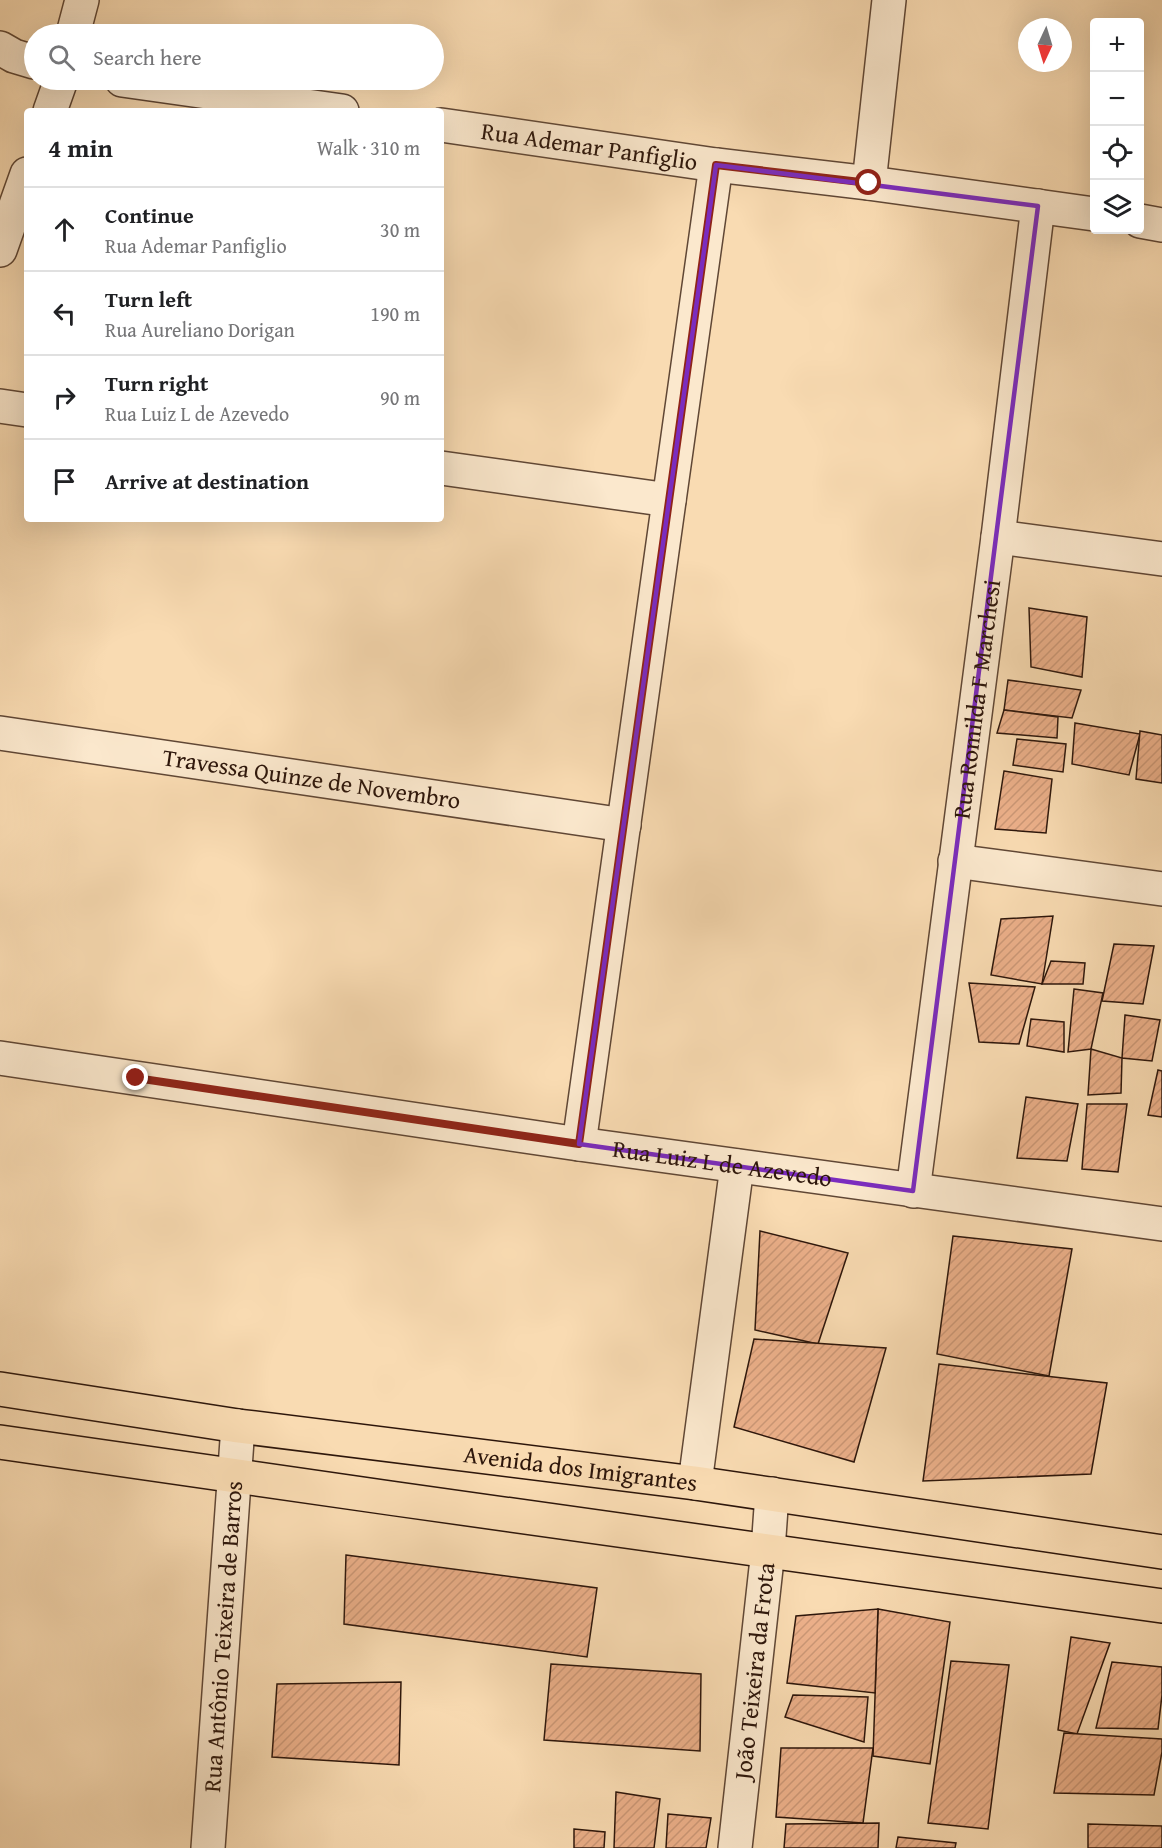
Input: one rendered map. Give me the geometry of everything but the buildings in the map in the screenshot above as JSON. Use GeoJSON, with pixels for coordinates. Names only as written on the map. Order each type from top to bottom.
{"type":"FeatureCollection","features":[{"type":"Feature","properties":{"kind":"main road","name":"Avenida dos Imigrantes"},"geometry":{"type":"LineString","coordinates":[[0,1389],[238,1426],[695,1483],[1162,1552]]}},
{"type":"Feature","properties":{"kind":"main road"},"geometry":{"type":"LineString","coordinates":[[0,1442],[234,1477],[1162,1606]]}},
{"type":"Feature","properties":{"kind":"street"},"geometry":{"type":"LineString","coordinates":[[76,24],[82,0]]}},
{"type":"Feature","properties":{"kind":"street"},"geometry":{"type":"LineString","coordinates":[[869,183],[889,0]]}},
{"type":"Feature","properties":{"kind":"street"},"geometry":{"type":"LineString","coordinates":[[0,48],[24,59]]}},
{"type":"Feature","properties":{"kind":"street"},"geometry":{"type":"LineString","coordinates":[[51,108],[57,90]]}},
{"type":"Feature","properties":{"kind":"street"},"geometry":{"type":"LineString","coordinates":[[193,90],[321,108]]}},
{"type":"Feature","properties":{"kind":"street","name":"Rua Ademar Panfiglio"},"geometry":{"type":"LineString","coordinates":[[444,125],[716,165],[1090,213]]}},
{"type":"Feature","properties":{"kind":"street"},"geometry":{"type":"LineString","coordinates":[[579,1144],[716,165]]}},
{"type":"Feature","properties":{"kind":"street"},"geometry":{"type":"LineString","coordinates":[[0,250],[24,182]]}},
{"type":"Feature","properties":{"kind":"street","name":"Rua Romilda F Marchesi"},"geometry":{"type":"LineString","coordinates":[[913,1191],[998,537],[1038,206]]}},
{"type":"Feature","properties":{"kind":"street"},"geometry":{"type":"LineString","coordinates":[[1144,222],[1162,225]]}},
{"type":"Feature","properties":{"kind":"street"},"geometry":{"type":"LineString","coordinates":[[0,406],[24,410]]}},
{"type":"Feature","properties":{"kind":"street"},"geometry":{"type":"LineString","coordinates":[[444,468],[669,500]]}},
{"type":"Feature","properties":{"kind":"street"},"geometry":{"type":"LineString","coordinates":[[998,537],[1162,559]]}},
{"type":"Feature","properties":{"kind":"street","name":"Travessa Quinze de Novembro"},"geometry":{"type":"LineString","coordinates":[[0,733],[624,825]]}},
{"type":"Feature","properties":{"kind":"street"},"geometry":{"type":"LineString","coordinates":[[955,861],[1162,889]]}},
{"type":"Feature","properties":{"kind":"street","name":"Rua Luiz L de Azevedo"},"geometry":{"type":"LineString","coordinates":[[0,1058],[579,1144],[1162,1224]]}},
{"type":"Feature","properties":{"kind":"street"},"geometry":{"type":"LineString","coordinates":[[695,1483],[737,1166]]}},
{"type":"Feature","properties":{"kind":"street","name":"Rua Antônio Teixeira de Barros"},"geometry":{"type":"LineString","coordinates":[[208,1848],[238,1426]]}},
{"type":"Feature","properties":{"kind":"street","name":"João Teixeira da Frota"},"geometry":{"type":"LineString","coordinates":[[735,1848],[768,1550],[772,1494]]}},
{"type":"Feature","properties":{"kind":"highlighted area"},"geometry":{"type":"Polygon","coordinates":[[[716,165],[1038,206],[913,1191],[579,1144],[716,165]]]}},
{"type":"Feature","properties":{"kind":"route"},"geometry":{"type":"LineString","coordinates":[[136,1078],[579,1144],[716,165],[869,183]]}}]}
